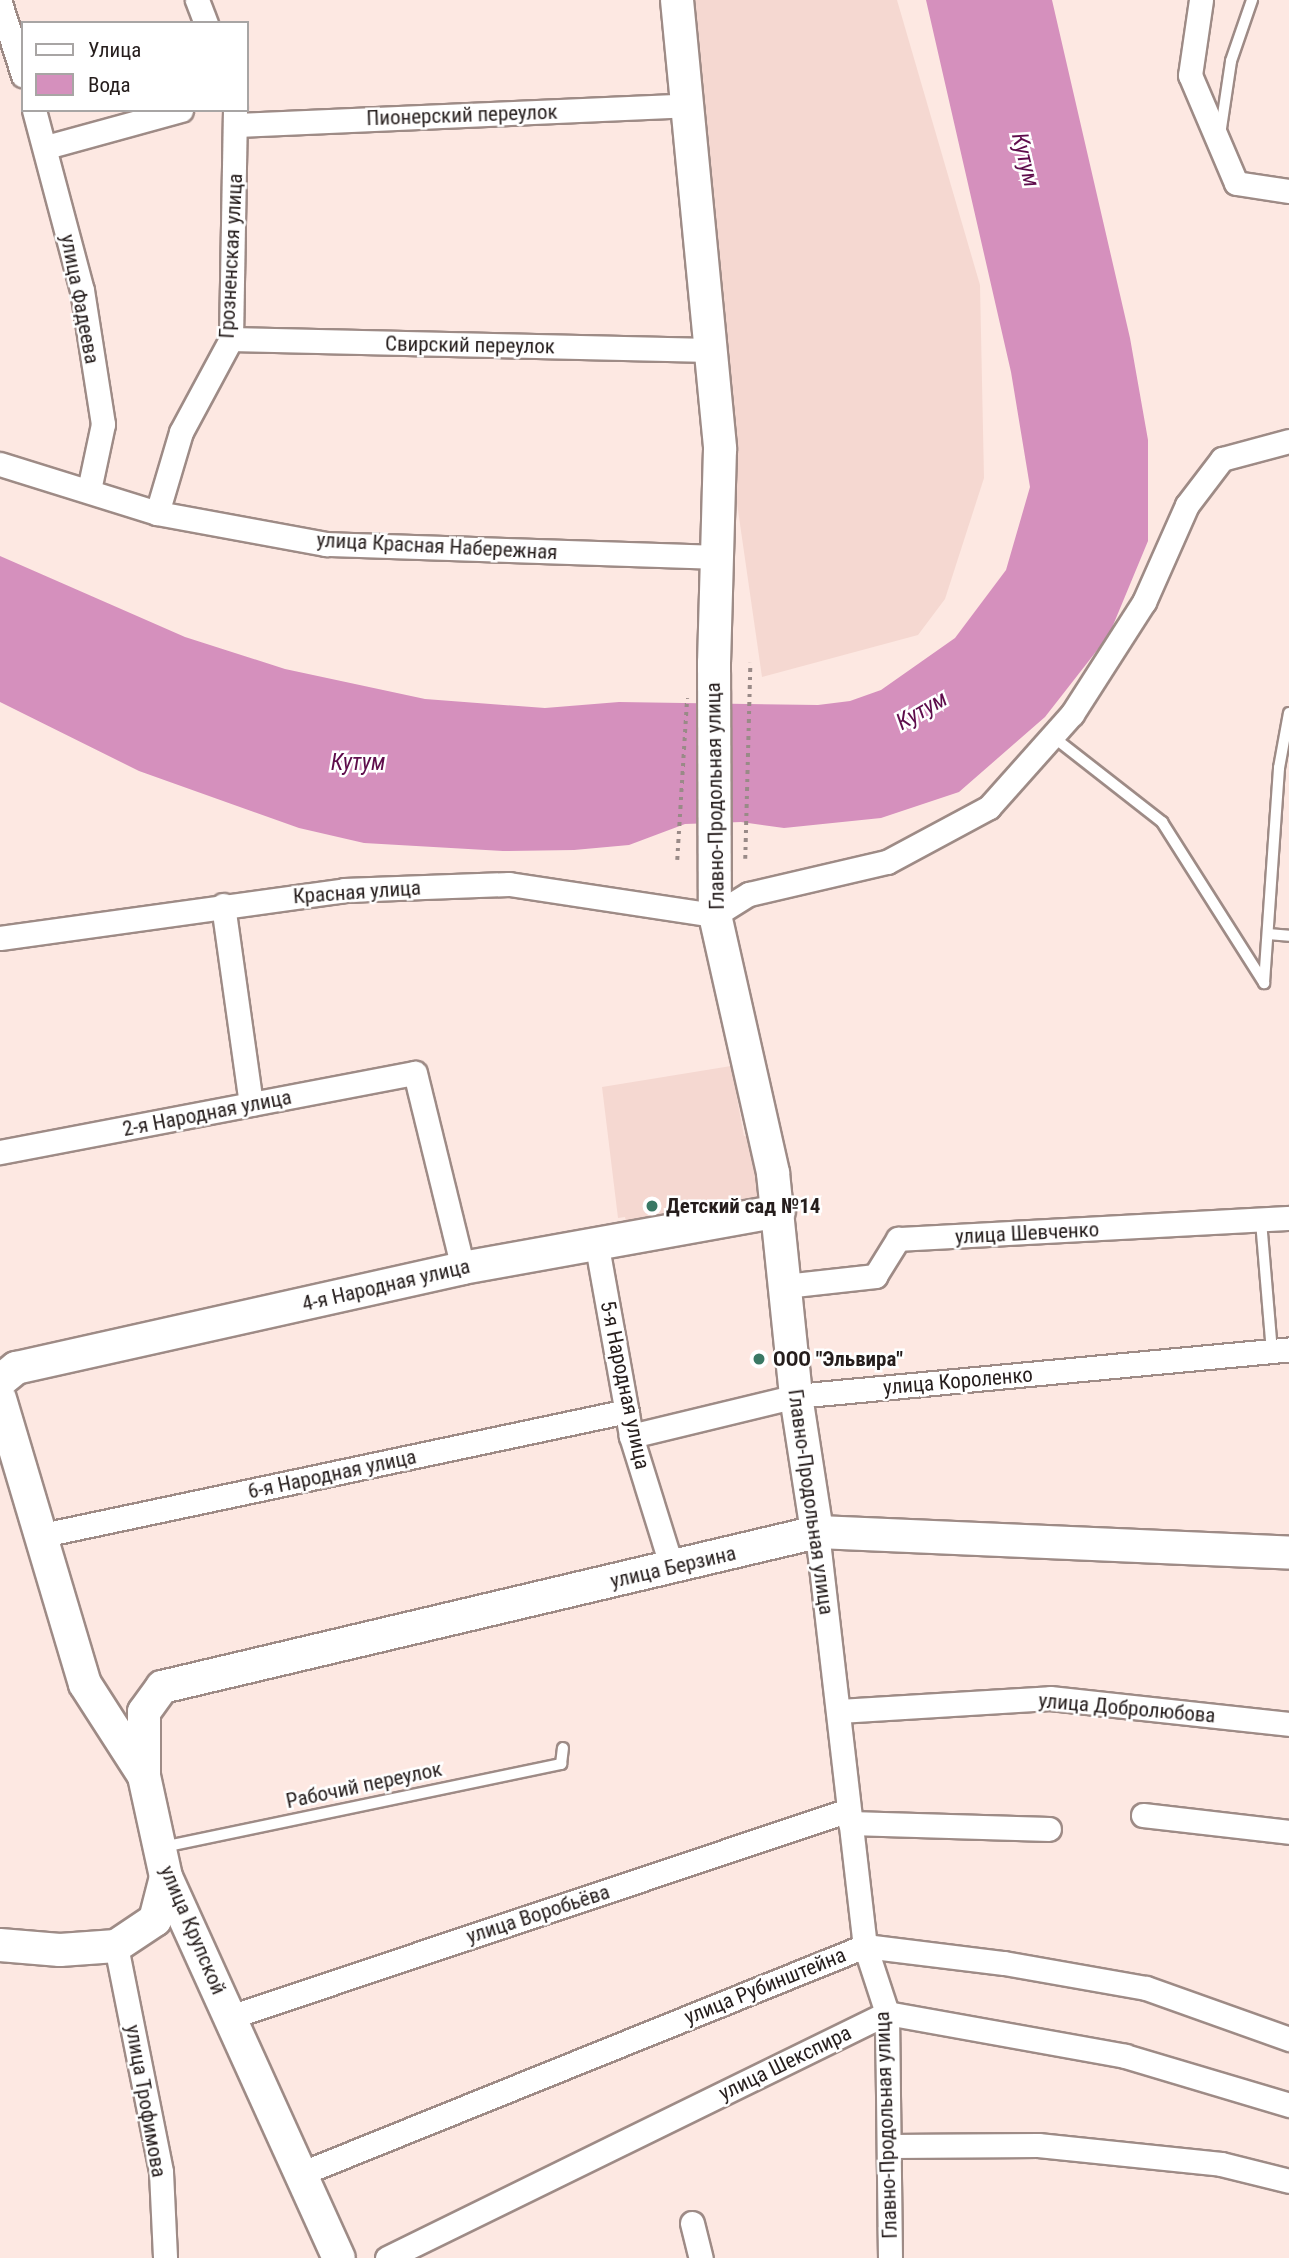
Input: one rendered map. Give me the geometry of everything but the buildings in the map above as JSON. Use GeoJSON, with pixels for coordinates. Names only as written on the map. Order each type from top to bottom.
{"type":"FeatureCollection","features":[{"type":"Feature","properties":{"kind":"street"},"geometry":{"type":"LineString","coordinates":[[197,0],[205,21]]}},
{"type":"Feature","properties":{"kind":"street"},"geometry":{"type":"LineString","coordinates":[[677,0],[720,449],[716,557]]}},
{"type":"Feature","properties":{"kind":"street"},"geometry":{"type":"LineString","coordinates":[[1201,0],[1190,75],[1236,183],[1289,191]]}},
{"type":"Feature","properties":{"kind":"street"},"geometry":{"type":"LineString","coordinates":[[0,3],[21,69]]}},
{"type":"Feature","properties":{"kind":"street","name":"Пионерский переулок"},"geometry":{"type":"LineString","coordinates":[[236,117],[687,105]]}},
{"type":"Feature","properties":{"kind":"street","name":"улица Фадеева"},"geometry":{"type":"LineString","coordinates":[[35,112],[82,289],[103,424],[89,490]]}},
{"type":"Feature","properties":{"kind":"street"},"geometry":{"type":"LineString","coordinates":[[46,147],[174,112]]}},
{"type":"Feature","properties":{"kind":"street","name":"Грозненская улица"},"geometry":{"type":"LineString","coordinates":[[157,513],[181,432],[231,339],[236,117]]}},
{"type":"Feature","properties":{"kind":"street","name":"Свирский переулок"},"geometry":{"type":"LineString","coordinates":[[231,339],[709,351]]}},
{"type":"Feature","properties":{"kind":"street"},"geometry":{"type":"LineString","coordinates":[[715,915],[749,894],[887,862],[989,807],[1072,714],[1144,602],[1187,505],[1222,459],[1289,441]]}},
{"type":"Feature","properties":{"kind":"street","name":"улица Красная Набережная"},"geometry":{"type":"LineString","coordinates":[[0,464],[157,513],[326,544],[716,557]]}},
{"type":"Feature","properties":{"kind":"street","name":"Главно-Продольная улица"},"geometry":{"type":"LineString","coordinates":[[716,557],[713,663],[715,915],[779,1211],[796,1396],[817,1532],[839,1711],[848,1817],[865,1945],[887,2013],[890,2258]]}},
{"type":"Feature","properties":{"kind":"street","name":"Красная улица"},"geometry":{"type":"LineString","coordinates":[[0,938],[344,890],[509,884],[715,915]]}},
{"type":"Feature","properties":{"kind":"street"},"geometry":{"type":"LineString","coordinates":[[223,905],[251,1104]]}},
{"type":"Feature","properties":{"kind":"street","name":"2-я Народная улица"},"geometry":{"type":"LineString","coordinates":[[0,1152],[415,1073],[464,1268]]}},
{"type":"Feature","properties":{"kind":"street","name":"4-я Народная улица"},"geometry":{"type":"LineString","coordinates":[[0,1381],[16,1368],[464,1268],[596,1241],[779,1211]]}},
{"type":"Feature","properties":{"kind":"street","name":"улица Шевченко"},"geometry":{"type":"LineString","coordinates":[[785,1286],[875,1276],[898,1239],[1289,1219]]}},
{"type":"Feature","properties":{"kind":"street","name":"5-я Народная улица"},"geometry":{"type":"LineString","coordinates":[[596,1241],[631,1436],[671,1568]]}},
{"type":"Feature","properties":{"kind":"street","name":"улица Короленко"},"geometry":{"type":"LineString","coordinates":[[631,1436],[796,1396],[1281,1350]]}},
{"type":"Feature","properties":{"kind":"street","name":"улица Крупской"},"geometry":{"type":"LineString","coordinates":[[0,1398],[38,1536],[85,1684],[144,1776],[163,1862],[339,2258]]}},
{"type":"Feature","properties":{"kind":"street","name":"6-я Народная улица"},"geometry":{"type":"LineString","coordinates":[[38,1536],[627,1411]]}},
{"type":"Feature","properties":{"kind":"street","name":"улица Берзина"},"geometry":{"type":"LineString","coordinates":[[144,1776],[144,1712],[162,1687],[817,1532],[1289,1553]]}},
{"type":"Feature","properties":{"kind":"street","name":"улица Добролюбова"},"geometry":{"type":"LineString","coordinates":[[839,1711],[1050,1698],[1289,1724]]}},
{"type":"Feature","properties":{"kind":"street"},"geometry":{"type":"LineString","coordinates":[[1143,1815],[1289,1832]]}},
{"type":"Feature","properties":{"kind":"street"},"geometry":{"type":"LineString","coordinates":[[848,1817],[1049,1829]]}},
{"type":"Feature","properties":{"kind":"street","name":"улица Воробьёва"},"geometry":{"type":"LineString","coordinates":[[230,2017],[848,1817]]}},
{"type":"Feature","properties":{"kind":"street"},"geometry":{"type":"LineString","coordinates":[[0,1945],[60,1950],[116,1945],[155,1920],[163,1862]]}},
{"type":"Feature","properties":{"kind":"street","name":"улица Трофимова"},"geometry":{"type":"LineString","coordinates":[[116,1945],[161,2172],[165,2258]]}},
{"type":"Feature","properties":{"kind":"street","name":"улица Рубинштейна"},"geometry":{"type":"LineString","coordinates":[[300,2174],[865,1945],[1004,1963],[1146,1988],[1289,2039]]}},
{"type":"Feature","properties":{"kind":"street"},"geometry":{"type":"LineString","coordinates":[[887,2013],[1125,2056],[1289,2105]]}},
{"type":"Feature","properties":{"kind":"street","name":"улица Шекспира"},"geometry":{"type":"LineString","coordinates":[[387,2258],[887,2013]]}},
{"type":"Feature","properties":{"kind":"street"},"geometry":{"type":"LineString","coordinates":[[890,2146],[1038,2145],[1221,2164],[1289,2181]]}},
{"type":"Feature","properties":{"kind":"street"},"geometry":{"type":"LineString","coordinates":[[692,2223],[701,2258]]}},
{"type":"Feature","properties":{"kind":"lane"},"geometry":{"type":"LineString","coordinates":[[1220,141],[1231,61],[1252,0]]}},
{"type":"Feature","properties":{"kind":"lane"},"geometry":{"type":"LineString","coordinates":[[1052,736],[1163,822],[1264,983],[1289,713]]}},
{"type":"Feature","properties":{"kind":"lane"},"geometry":{"type":"LineString","coordinates":[[1268,934],[1289,936]]}},
{"type":"Feature","properties":{"kind":"lane"},"geometry":{"type":"LineString","coordinates":[[1261,1221],[1281,1350]]}},
{"type":"Feature","properties":{"kind":"lane","name":"Рабочий переулок"},"geometry":{"type":"LineString","coordinates":[[163,1862],[561,1764],[563,1748]]}},
{"type":"Feature","properties":{"kind":"path"},"geometry":{"type":"LineString","coordinates":[[745,859],[750,663]]}},
{"type":"Feature","properties":{"kind":"path"},"geometry":{"type":"LineString","coordinates":[[677,860],[687,695]]}},
{"type":"Feature","properties":{"kind":"shaded area"},"geometry":{"type":"Polygon","coordinates":[[[693,0],[897,0],[980,285],[984,478],[945,599],[918,635],[762,677],[722,399],[693,0]]]}},
{"type":"Feature","properties":{"kind":"shaded area"},"geometry":{"type":"Polygon","coordinates":[[[731,1066],[744,1136],[758,1135],[768,1189],[757,1205],[627,1227],[625,1217],[618,1218],[602,1087],[731,1066]]]}},
{"type":"Feature","properties":{"kind":"water","name":"Кутум"},"geometry":{"type":"Polygon","coordinates":[[[926,0],[1052,0],[1130,338],[1148,440],[1148,541],[1109,635],[1045,717],[959,792],[881,818],[784,828],[741,822],[685,824],[629,845],[574,850],[503,851],[364,843],[299,828],[139,771],[0,702],[0,556],[185,637],[285,669],[425,699],[545,708],[619,702],[818,705],[850,701],[881,690],[955,638],[1006,570],[1030,487],[1011,372],[926,0]]]}},
{"type":"Feature","properties":{"kind":"place","name":"Детский сад №14"},"geometry":{"type":"Point","coordinates":[652,1206]}},
{"type":"Feature","properties":{"kind":"place","name":"ООО \"Эльвира\""},"geometry":{"type":"Point","coordinates":[759,1359]}}]}
